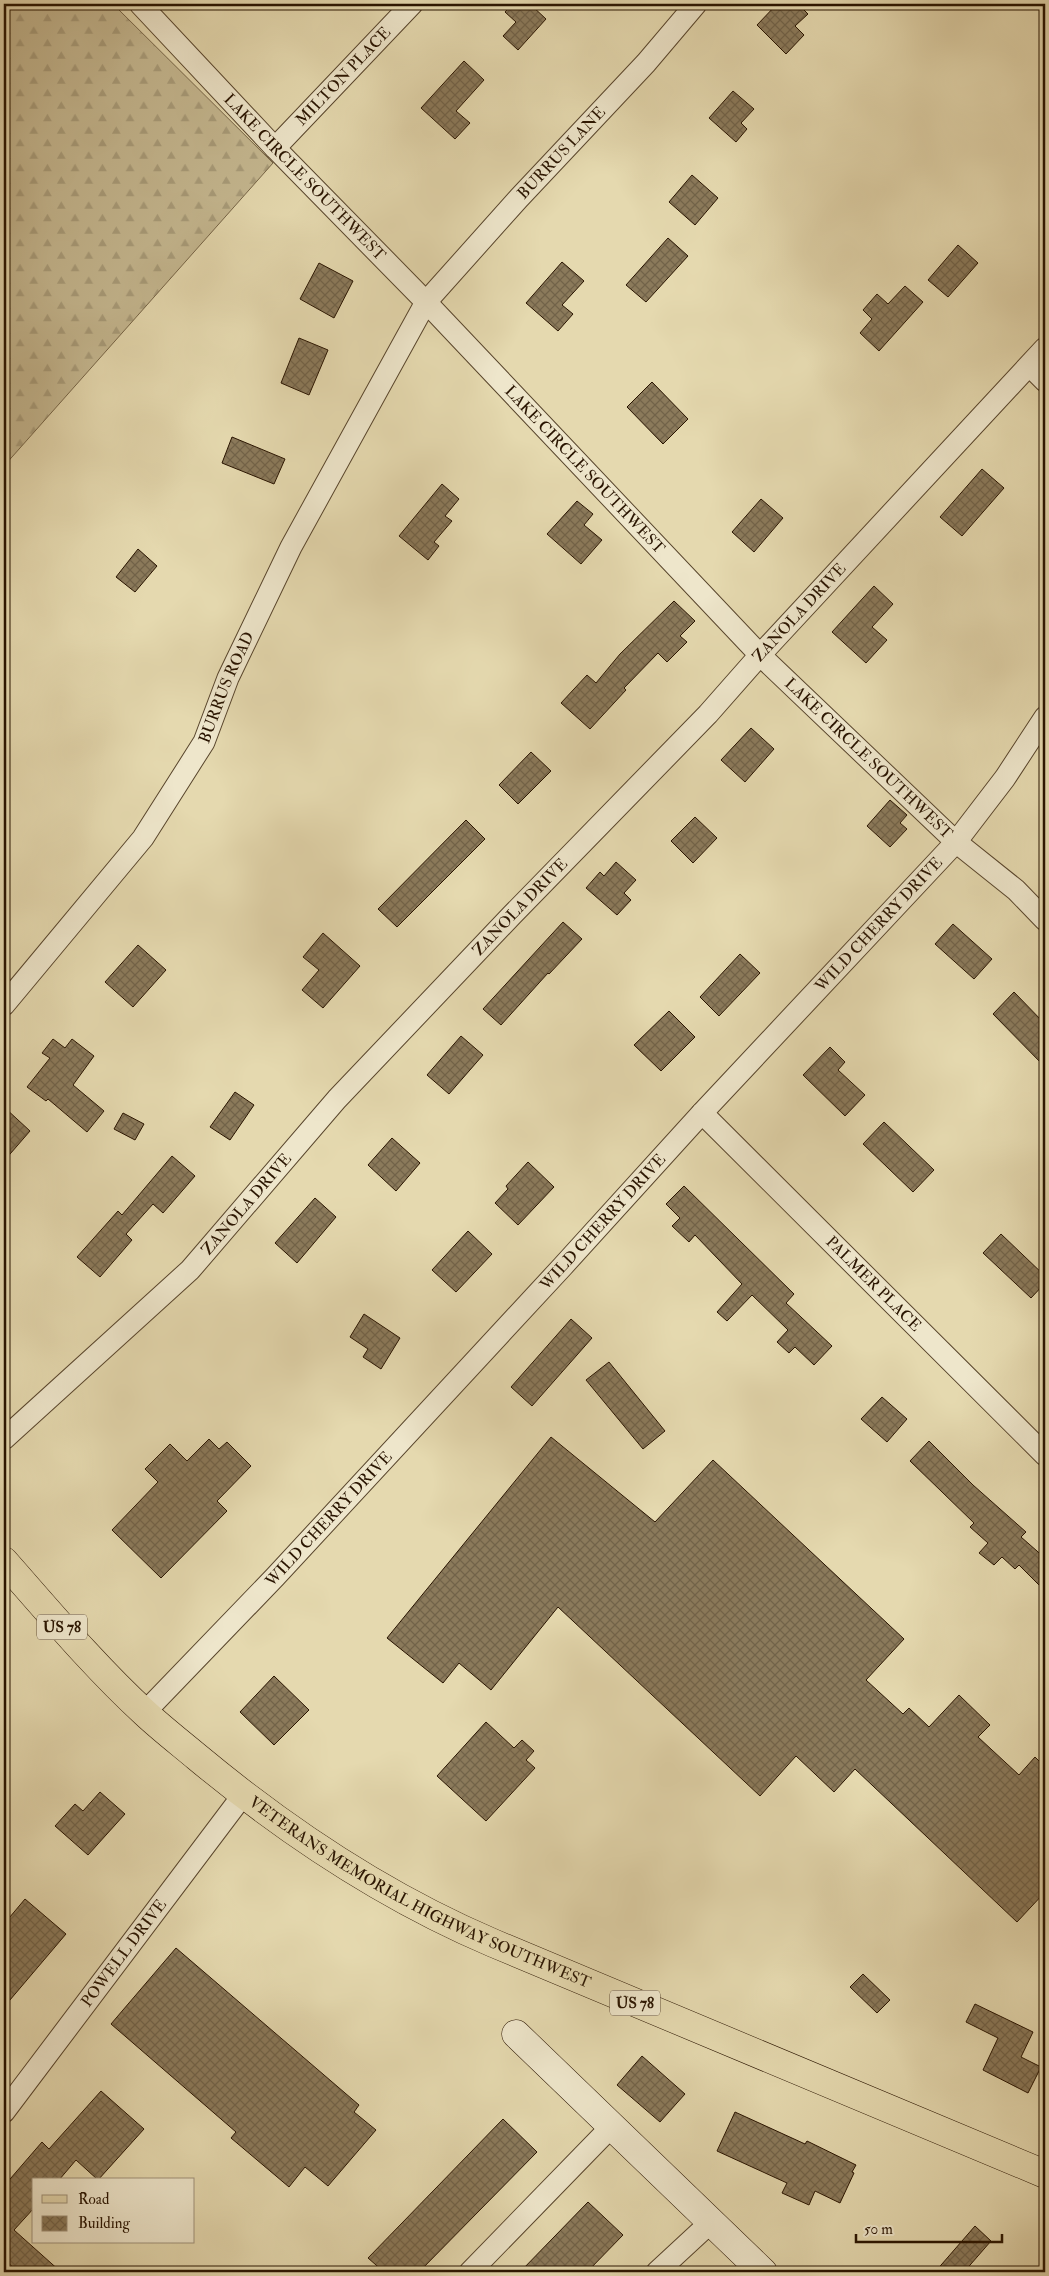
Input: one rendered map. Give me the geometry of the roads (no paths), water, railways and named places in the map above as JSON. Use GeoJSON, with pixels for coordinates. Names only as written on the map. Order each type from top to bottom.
{"type":"FeatureCollection","features":[{"type":"Feature","properties":{"kind":"main road","name":"VETERANS MEMORIAL HIGHWAY SOUTHWEST"},"geometry":{"type":"LineString","coordinates":[[4,1561],[53,1617],[144,1712],[244,1795],[357,1872],[411,1904],[478,1937],[1045,2174]]}},
{"type":"Feature","properties":{"kind":"street","name":"LAKE CIRCLE SOUTHWEST"},"geometry":{"type":"LineString","coordinates":[[140,4],[275,148],[426,302],[760,655],[956,842],[1016,890],[1045,920]]}},
{"type":"Feature","properties":{"kind":"street","name":"MILTON PLACE"},"geometry":{"type":"LineString","coordinates":[[275,148],[412,4]]}},
{"type":"Feature","properties":{"kind":"street","name":"BURRUS LANE"},"geometry":{"type":"LineString","coordinates":[[405,341],[426,302],[597,113],[646,63],[696,4]]}},
{"type":"Feature","properties":{"kind":"street","name":"BURRUS ROAD"},"geometry":{"type":"LineString","coordinates":[[4,1005],[143,838],[204,742],[228,678],[286,555],[405,341]]}},
{"type":"Feature","properties":{"kind":"street","name":"ZANOLA DRIVE"},"geometry":{"type":"LineString","coordinates":[[4,1439],[190,1270],[337,1099],[708,714],[760,655],[1045,348]]}},
{"type":"Feature","properties":{"kind":"street"},"geometry":{"type":"LineString","coordinates":[[1030,366],[1045,381]]}},
{"type":"Feature","properties":{"kind":"street","name":"WILD CHERRY DRIVE"},"geometry":{"type":"LineString","coordinates":[[144,1712],[322,1526],[564,1266],[702,1113],[956,842],[1005,778],[1045,716]]}},
{"type":"Feature","properties":{"kind":"street","name":"PALMER PLACE"},"geometry":{"type":"LineString","coordinates":[[702,1113],[1045,1455]]}},
{"type":"Feature","properties":{"kind":"street","name":"POWELL DRIVE"},"geometry":{"type":"LineString","coordinates":[[4,2112],[244,1795]]}},
{"type":"Feature","properties":{"kind":"street"},"geometry":{"type":"LineString","coordinates":[[516,2034],[763,2272]]}},
{"type":"Feature","properties":{"kind":"street"},"geometry":{"type":"LineString","coordinates":[[470,2272],[612,2126]]}},
{"type":"Feature","properties":{"kind":"street"},"geometry":{"type":"LineString","coordinates":[[657,2272],[711,2222]]}}]}
